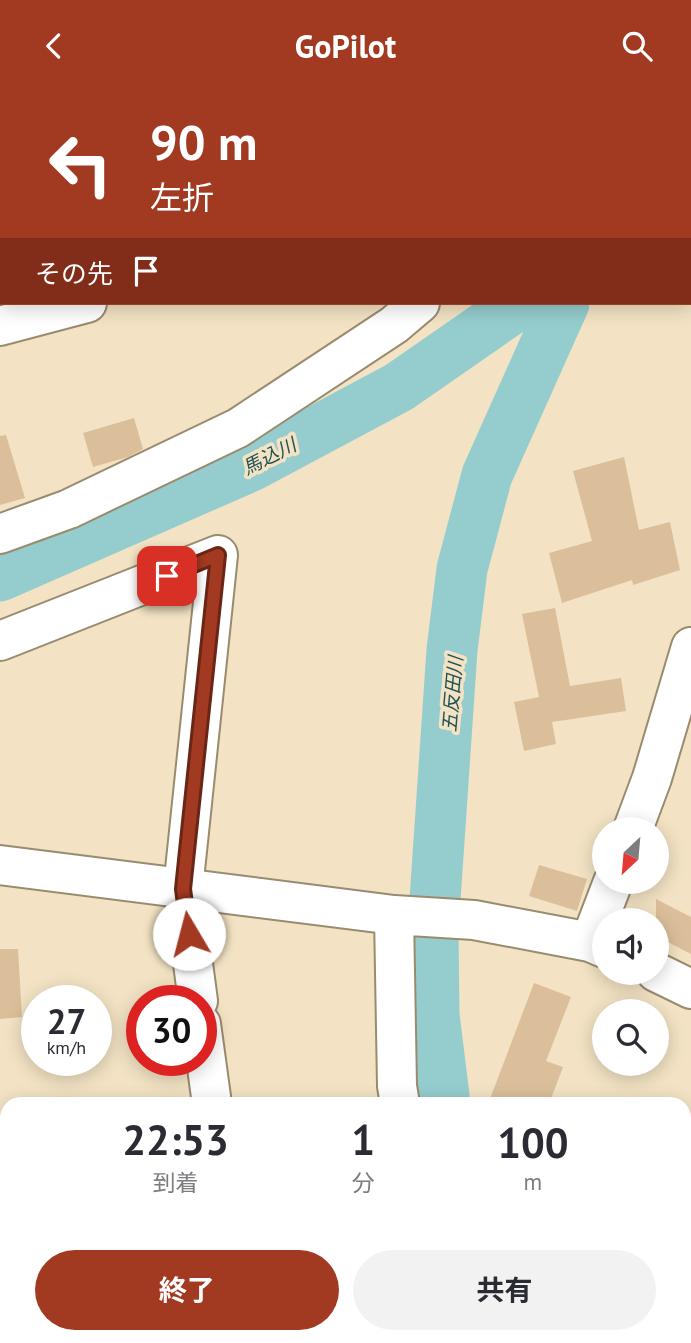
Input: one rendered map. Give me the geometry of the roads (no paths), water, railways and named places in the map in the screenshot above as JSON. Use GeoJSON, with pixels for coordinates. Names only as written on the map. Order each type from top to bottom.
{"type":"FeatureCollection","features":[{"type":"Feature","properties":{"kind":"street"},"geometry":{"type":"LineString","coordinates":[[0,326],[79,305]]}},
{"type":"Feature","properties":{"kind":"street"},"geometry":{"type":"LineString","coordinates":[[0,534],[69,509],[238,428],[394,325],[418,305]]}},
{"type":"Feature","properties":{"kind":"street"},"geometry":{"type":"LineString","coordinates":[[0,641],[218,555],[183,889],[196,985]]}},
{"type":"Feature","properties":{"kind":"street"},"geometry":{"type":"LineString","coordinates":[[637,817],[652,778],[691,647]]}},
{"type":"Feature","properties":{"kind":"street"},"geometry":{"type":"LineString","coordinates":[[0,865],[394,915],[474,920],[592,944]]}},
{"type":"Feature","properties":{"kind":"street"},"geometry":{"type":"LineString","coordinates":[[394,915],[400,1097]]}},
{"type":"Feature","properties":{"kind":"street"},"geometry":{"type":"LineString","coordinates":[[669,978],[691,989]]}},
{"type":"Feature","properties":{"kind":"street"},"geometry":{"type":"LineString","coordinates":[[208,1076],[211,1097]]}},
{"type":"Feature","properties":{"kind":"waterway","name":"馬込川"},"geometry":{"type":"LineString","coordinates":[[0,576],[251,466],[399,387],[517,305]]}},
{"type":"Feature","properties":{"kind":"waterway","name":"五反田川"},"geometry":{"type":"LineString","coordinates":[[444,1097],[434,1015],[433,929],[452,650],[462,569],[487,475],[563,305]]}}]}
